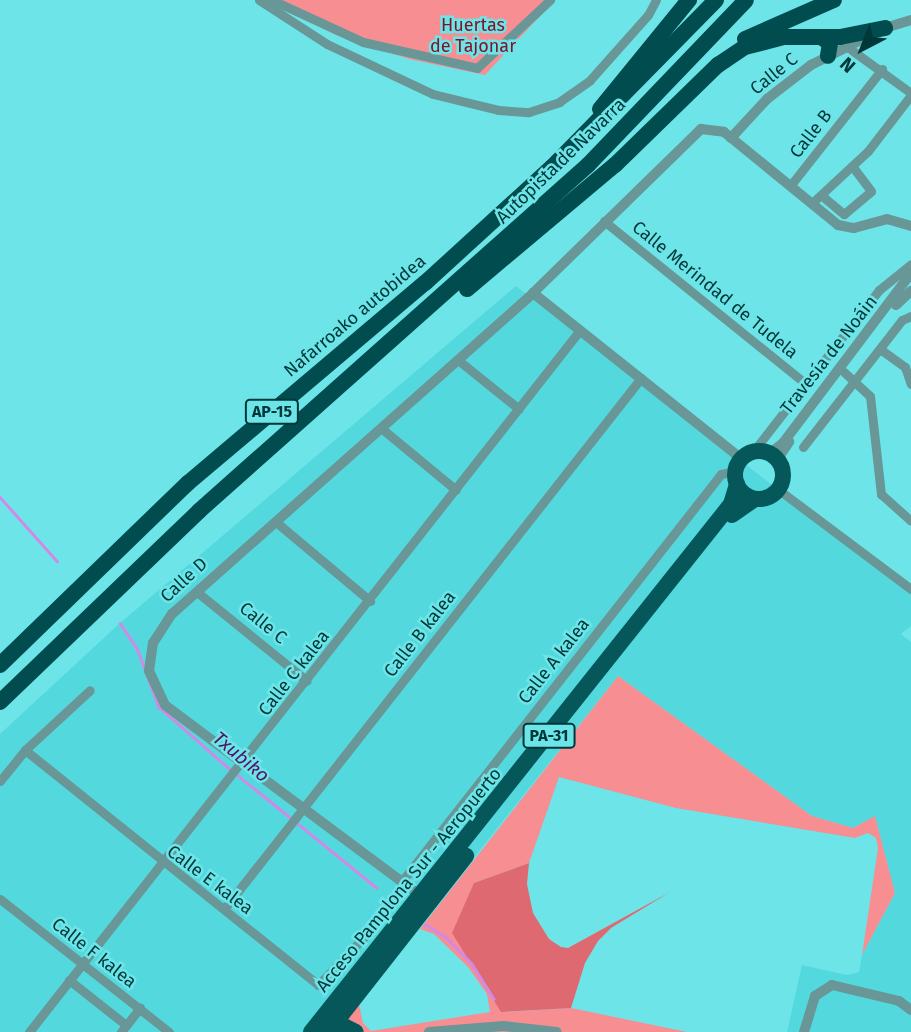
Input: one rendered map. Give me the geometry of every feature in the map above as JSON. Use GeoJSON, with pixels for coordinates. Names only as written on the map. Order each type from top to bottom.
{"type":"FeatureCollection","features":[{"type":"Feature","properties":{"kind":"highway"},"geometry":{"type":"LineString","coordinates":[[552,167],[689,0]]}},
{"type":"Feature","properties":{"kind":"highway","name":"Autopista de Navarra"},"geometry":{"type":"LineString","coordinates":[[552,167],[716,0]]}},
{"type":"Feature","properties":{"kind":"highway","name":"Autopista de Navarra"},"geometry":{"type":"LineString","coordinates":[[394,342],[589,165],[746,0]]}},
{"type":"Feature","properties":{"kind":"highway"},"geometry":{"type":"LineString","coordinates":[[601,175],[679,96],[740,42],[834,0]]}},
{"type":"Feature","properties":{"kind":"highway"},"geometry":{"type":"LineString","coordinates":[[394,342],[432,319],[578,197],[718,65],[744,47],[784,37],[821,37],[885,28]]}},
{"type":"Feature","properties":{"kind":"highway"},"geometry":{"type":"LineString","coordinates":[[821,37],[830,43],[828,56]]}},
{"type":"Feature","properties":{"kind":"highway","name":"Nafarroako autobidea"},"geometry":{"type":"LineString","coordinates":[[0,665],[188,483],[425,282],[552,167]]}},
{"type":"Feature","properties":{"kind":"highway","name":"AP-15"},"geometry":{"type":"LineString","coordinates":[[0,702],[199,511],[394,342]]}},
{"type":"Feature","properties":{"kind":"highway"},"geometry":{"type":"LineString","coordinates":[[755,499],[742,467],[773,457],[783,475],[779,489]]}},
{"type":"Feature","properties":{"kind":"highway","name":"Acceso Pamplona Sur - Aeropuerto"},"geometry":{"type":"LineString","coordinates":[[312,1032],[731,504],[742,467]]}},
{"type":"Feature","properties":{"kind":"highway","name":"Acceso Pamplona Sur - Aeropuerto"},"geometry":{"type":"LineString","coordinates":[[320,1032],[336,1029],[354,1000],[737,508],[755,499],[768,498],[779,489]]}},
{"type":"Feature","properties":{"kind":"highway"},"geometry":{"type":"LineString","coordinates":[[350,983],[347,996],[335,1012],[336,1029],[356,1032]]}},
{"type":"Feature","properties":{"kind":"highway"},"geometry":{"type":"LineString","coordinates":[[354,1000],[355,1018],[362,1032]]}},
{"type":"Feature","properties":{"kind":"street"},"geometry":{"type":"LineString","coordinates":[[259,0],[327,44],[433,94],[498,110],[529,112],[559,102],[590,80],[648,15],[656,0]]}},
{"type":"Feature","properties":{"kind":"street"},"geometry":{"type":"LineString","coordinates":[[272,0],[363,42],[477,68],[486,64],[550,0]]}},
{"type":"Feature","properties":{"kind":"street","name":"Calle C"},"geometry":{"type":"LineString","coordinates":[[731,138],[781,87],[828,56],[885,28],[911,20]]}},
{"type":"Feature","properties":{"kind":"street"},"geometry":{"type":"LineString","coordinates":[[812,203],[852,166],[911,94],[882,69],[846,46]]}},
{"type":"Feature","properties":{"kind":"street","name":"Calle B"},"geometry":{"type":"LineString","coordinates":[[790,186],[882,69]]}},
{"type":"Feature","properties":{"kind":"street","name":"Calle D"},"geometry":{"type":"LineString","coordinates":[[421,896],[300,811],[245,761],[165,705],[149,671],[153,643],[172,614],[533,293],[697,131],[712,127],[731,138]]}},
{"type":"Feature","properties":{"kind":"street"},"geometry":{"type":"LineString","coordinates":[[731,138],[845,228],[887,219],[911,226]]}},
{"type":"Feature","properties":{"kind":"street"},"geometry":{"type":"LineString","coordinates":[[821,195],[844,214],[871,191],[852,166]]}},
{"type":"Feature","properties":{"kind":"street","name":"Calle Merindad de Tudela"},"geometry":{"type":"LineString","coordinates":[[604,221],[806,384]]}},
{"type":"Feature","properties":{"kind":"street"},"geometry":{"type":"LineString","coordinates":[[911,266],[911,273]]}},
{"type":"Feature","properties":{"kind":"street","name":"Calle A kalea"},"geometry":{"type":"LineString","coordinates":[[402,881],[721,474],[742,467],[879,290],[911,266]]}},
{"type":"Feature","properties":{"kind":"street","name":"Travesía de Noáin"},"geometry":{"type":"LineString","coordinates":[[773,457],[911,273]]}},
{"type":"Feature","properties":{"kind":"street","name":"Travesía de Noáin"},"geometry":{"type":"LineString","coordinates":[[773,457],[911,290]]}},
{"type":"Feature","properties":{"kind":"street"},"geometry":{"type":"LineString","coordinates":[[533,293],[641,378],[742,467]]}},
{"type":"Feature","properties":{"kind":"street"},"geometry":{"type":"LineString","coordinates":[[803,447],[902,320],[911,316]]}},
{"type":"Feature","properties":{"kind":"street","name":"Calle C kalea"},"geometry":{"type":"LineString","coordinates":[[29,1032],[161,863],[245,761],[580,330]]}},
{"type":"Feature","properties":{"kind":"street"},"geometry":{"type":"LineString","coordinates":[[880,349],[905,367],[911,384]]}},
{"type":"Feature","properties":{"kind":"street"},"geometry":{"type":"LineString","coordinates":[[458,360],[519,409]]}},
{"type":"Feature","properties":{"kind":"street"},"geometry":{"type":"LineString","coordinates":[[844,372],[870,396],[881,494],[911,521]]}},
{"type":"Feature","properties":{"kind":"street","name":"Calle B kalea"},"geometry":{"type":"LineString","coordinates":[[224,909],[641,378]]}},
{"type":"Feature","properties":{"kind":"street"},"geometry":{"type":"LineString","coordinates":[[381,428],[456,490]]}},
{"type":"Feature","properties":{"kind":"street"},"geometry":{"type":"LineString","coordinates":[[779,489],[911,589]]}},
{"type":"Feature","properties":{"kind":"street"},"geometry":{"type":"LineString","coordinates":[[276,522],[370,601]]}},
{"type":"Feature","properties":{"kind":"street","name":"Calle C"},"geometry":{"type":"LineString","coordinates":[[197,592],[307,681]]}},
{"type":"Feature","properties":{"kind":"street"},"geometry":{"type":"LineString","coordinates":[[0,781],[26,750],[90,690]]}},
{"type":"Feature","properties":{"kind":"street","name":"Calle E kalea"},"geometry":{"type":"LineString","coordinates":[[26,750],[161,863],[224,909],[318,985],[371,930]]}},
{"type":"Feature","properties":{"kind":"street","name":"Calle F kalea"},"geometry":{"type":"LineString","coordinates":[[0,899],[169,1032]]}},
{"type":"Feature","properties":{"kind":"street"},"geometry":{"type":"LineString","coordinates":[[69,981],[123,1028],[140,1008]]}},
{"type":"Feature","properties":{"kind":"street"},"geometry":{"type":"LineString","coordinates":[[804,1032],[815,996],[832,985],[900,1001],[911,1010]]}},
{"type":"Feature","properties":{"kind":"street"},"geometry":{"type":"LineString","coordinates":[[429,1032],[504,1026],[557,1032]]}},
{"type":"Feature","properties":{"kind":"shaded area"},"geometry":{"type":"Polygon","coordinates":[[[516,286],[911,593],[911,626],[901,634],[911,642],[911,1032],[787,1032],[802,965],[847,975],[859,972],[862,955],[895,893],[875,817],[853,828],[812,816],[618,676],[336,1032],[0,1032],[0,734],[120,623],[516,286]]]}},
{"type":"Feature","properties":{"kind":"shaded area"},"geometry":{"type":"Polygon","coordinates":[[[529,863],[527,884],[533,913],[549,939],[561,947],[568,948],[670,892],[611,928],[598,941],[585,963],[571,1008],[501,1012],[452,933],[474,883],[529,863]]]}},
{"type":"Feature","properties":{"kind":"green space","name":"Huertas de Tajonar"},"geometry":{"type":"Polygon","coordinates":[[[266,0],[555,0],[485,75],[409,59],[336,35],[266,0]]]}},
{"type":"Feature","properties":{"kind":"green space"},"geometry":{"type":"Polygon","coordinates":[[[618,676],[812,816],[853,828],[875,816],[895,893],[862,955],[878,848],[876,838],[868,833],[855,838],[676,808],[559,777],[529,863],[474,883],[502,1012],[571,1008],[687,1032],[336,1032],[359,1004],[363,1023],[371,1031],[490,1012],[487,994],[468,967],[434,934],[420,929],[618,676]]]}},
{"type":"Feature","properties":{"kind":"waterway"},"geometry":{"type":"LineString","coordinates":[[0,497],[57,561]]}},
{"type":"Feature","properties":{"kind":"waterway","name":"Txubiko"},"geometry":{"type":"LineString","coordinates":[[120,623],[137,648],[159,707],[231,770]]}},
{"type":"Feature","properties":{"kind":"waterway","name":"Txubiko"},"geometry":{"type":"LineString","coordinates":[[236,774],[291,818]]}},
{"type":"Feature","properties":{"kind":"waterway","name":"Txubiko"},"geometry":{"type":"LineString","coordinates":[[296,822],[377,888]]}},
{"type":"Feature","properties":{"kind":"waterway","name":"Txubiko"},"geometry":{"type":"LineString","coordinates":[[425,924],[446,937],[472,964],[494,999]]}}]}
